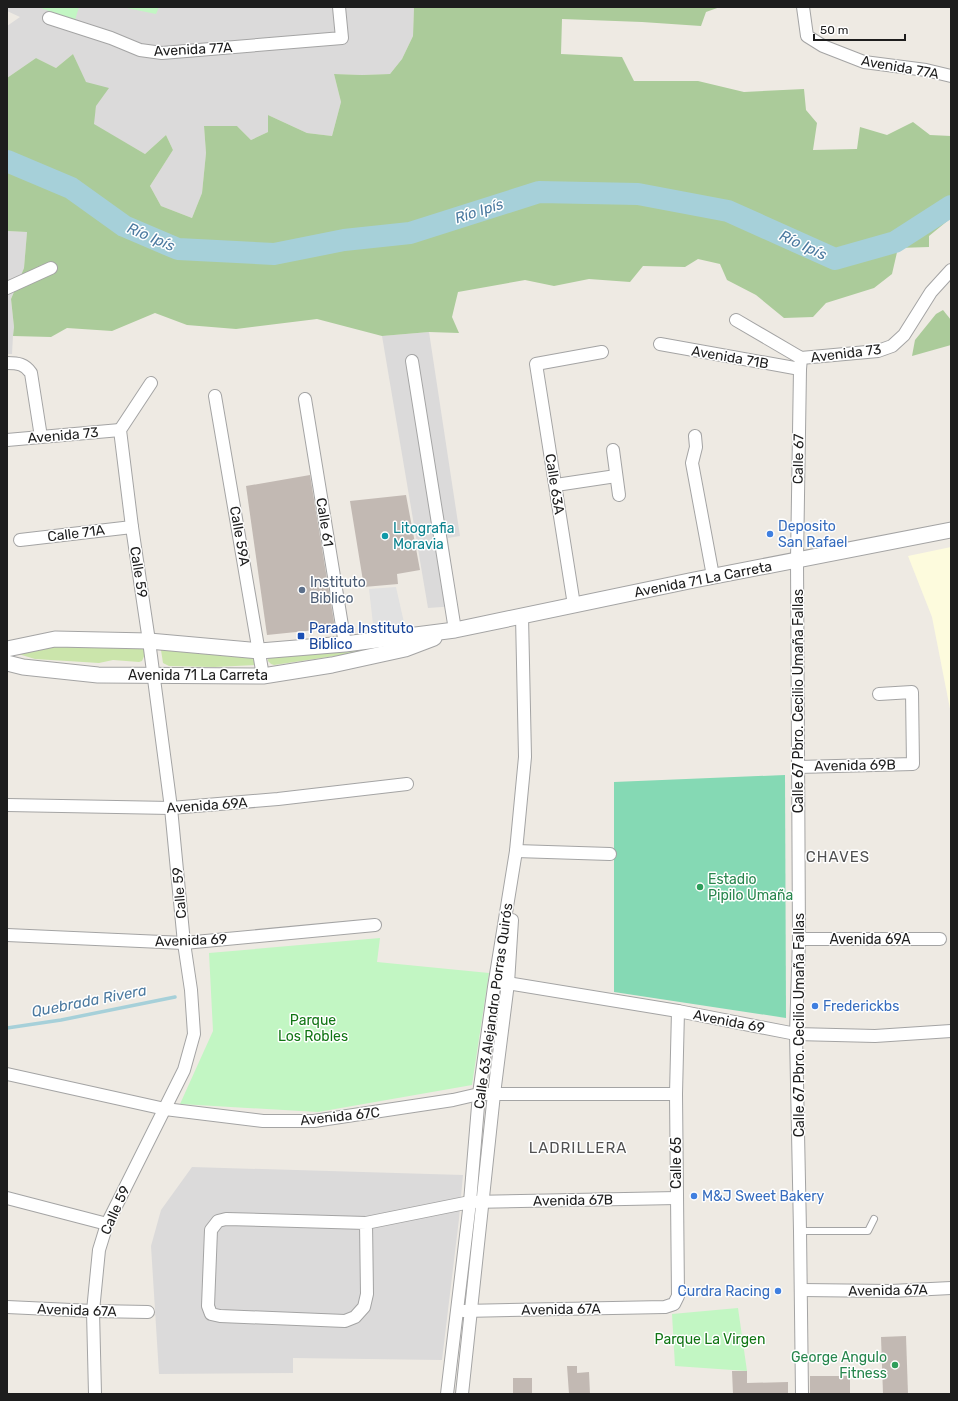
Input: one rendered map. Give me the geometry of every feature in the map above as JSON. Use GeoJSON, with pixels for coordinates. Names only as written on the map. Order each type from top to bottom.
{"type":"FeatureCollection","features":[{"type":"Feature","properties":{"kind":"street","name":"Avenida 77A"},"geometry":{"type":"LineString","coordinates":[[49,18],[111,38],[140,50],[162,53],[342,38],[339,7]]}},
{"type":"Feature","properties":{"kind":"street","name":"Avenida 77A"},"geometry":{"type":"LineString","coordinates":[[803,7],[802,12],[807,36],[823,46],[864,62],[926,70],[951,76]]}},
{"type":"Feature","properties":{"kind":"street"},"geometry":{"type":"LineString","coordinates":[[7,288],[51,268]]}},
{"type":"Feature","properties":{"kind":"street","name":"Avenida 73"},"geometry":{"type":"LineString","coordinates":[[736,320],[801,363],[878,351],[892,346],[904,335],[932,292],[951,270]]}},
{"type":"Feature","properties":{"kind":"street","name":"Avenida 71B"},"geometry":{"type":"LineString","coordinates":[[660,344],[801,363]]}},
{"type":"Feature","properties":{"kind":"street","name":"Calle 63A"},"geometry":{"type":"LineString","coordinates":[[574,605],[536,364],[602,352]]}},
{"type":"Feature","properties":{"kind":"street"},"geometry":{"type":"LineString","coordinates":[[412,361],[455,630]]}},
{"type":"Feature","properties":{"kind":"street"},"geometry":{"type":"LineString","coordinates":[[7,363],[23,365],[28,369],[33,378],[41,437]]}},
{"type":"Feature","properties":{"kind":"street","name":"Calle 67"},"geometry":{"type":"LineString","coordinates":[[796,560],[801,363]]}},
{"type":"Feature","properties":{"kind":"street"},"geometry":{"type":"LineString","coordinates":[[120,430],[151,383]]}},
{"type":"Feature","properties":{"kind":"street","name":"Calle 59A"},"geometry":{"type":"LineString","coordinates":[[216,396],[263,676]]}},
{"type":"Feature","properties":{"kind":"street","name":"Calle 61"},"geometry":{"type":"LineString","coordinates":[[305,400],[345,644]]}},
{"type":"Feature","properties":{"kind":"street","name":"Avenida 73"},"geometry":{"type":"LineString","coordinates":[[7,440],[120,430]]}},
{"type":"Feature","properties":{"kind":"street","name":"Calle 59"},"geometry":{"type":"LineString","coordinates":[[95,1394],[93,1312],[98,1250],[107,1224],[184,1070],[194,1034],[191,990],[184,944],[171,808],[120,430]]}},
{"type":"Feature","properties":{"kind":"street"},"geometry":{"type":"LineString","coordinates":[[695,436],[696,447],[692,463],[713,576]]}},
{"type":"Feature","properties":{"kind":"street"},"geometry":{"type":"LineString","coordinates":[[612,450],[619,495]]}},
{"type":"Feature","properties":{"kind":"street"},"geometry":{"type":"LineString","coordinates":[[556,485],[616,476]]}},
{"type":"Feature","properties":{"kind":"street","name":"Calle 71A"},"geometry":{"type":"LineString","coordinates":[[20,540],[132,527]]}},
{"type":"Feature","properties":{"kind":"street","name":"Avenida 71 La Carreta"},"geometry":{"type":"LineString","coordinates":[[7,649],[55,639],[149,641],[260,651],[345,644],[455,630],[713,576],[951,530]]}},
{"type":"Feature","properties":{"kind":"street","name":"Calle 67 Pbro. Cecilio Umaña Fallas"},"geometry":{"type":"LineString","coordinates":[[796,560],[799,939],[796,1034],[802,1394]]}},
{"type":"Feature","properties":{"kind":"street","name":"Calle 63 Alejandro Porras Quirós"},"geometry":{"type":"LineString","coordinates":[[462,1394],[494,1094],[508,983],[516,851],[525,757],[522,616]]}},
{"type":"Feature","properties":{"kind":"street","name":"Avenida 71 La Carreta"},"geometry":{"type":"LineString","coordinates":[[7,663],[23,667],[98,675],[263,676],[332,665],[405,649],[455,630]]}},
{"type":"Feature","properties":{"kind":"street","name":"Avenida 69B"},"geometry":{"type":"LineString","coordinates":[[798,766],[913,764],[912,692],[879,694]]}},
{"type":"Feature","properties":{"kind":"street","name":"Avenida 69A"},"geometry":{"type":"LineString","coordinates":[[7,804],[171,808],[278,799],[407,784]]}},
{"type":"Feature","properties":{"kind":"street"},"geometry":{"type":"LineString","coordinates":[[516,851],[610,854]]}},
{"type":"Feature","properties":{"kind":"street","name":"Calle 63 Alejandro Porras Quirós"},"geometry":{"type":"LineString","coordinates":[[447,1394],[470,1202],[480,1094],[495,981],[516,851]]}},
{"type":"Feature","properties":{"kind":"street","name":"Avenida 69"},"geometry":{"type":"LineString","coordinates":[[7,935],[184,944],[375,925]]}},
{"type":"Feature","properties":{"kind":"street","name":"Avenida 69A"},"geometry":{"type":"LineString","coordinates":[[799,939],[940,939]]}},
{"type":"Feature","properties":{"kind":"street","name":"Avenida 69"},"geometry":{"type":"LineString","coordinates":[[495,981],[678,1011],[796,1034],[875,1036],[951,1035]]}},
{"type":"Feature","properties":{"kind":"street","name":"Calle 65"},"geometry":{"type":"LineString","coordinates":[[666,1307],[674,1304],[678,1296],[676,1094],[678,1011]]}},
{"type":"Feature","properties":{"kind":"street","name":"Avenida 67C"},"geometry":{"type":"LineString","coordinates":[[7,1074],[165,1109],[263,1121],[314,1122],[445,1102],[480,1094],[676,1094]]}},
{"type":"Feature","properties":{"kind":"street"},"geometry":{"type":"LineString","coordinates":[[7,1198],[107,1224]]}},
{"type":"Feature","properties":{"kind":"street","name":"Avenida 67B"},"geometry":{"type":"LineString","coordinates":[[366,1223],[367,1294],[364,1307],[355,1317],[345,1321],[220,1316],[211,1314],[208,1306],[211,1230],[218,1221],[226,1219],[366,1223],[470,1202],[677,1198]]}},
{"type":"Feature","properties":{"kind":"street","name":"Avenida 67A"},"geometry":{"type":"LineString","coordinates":[[801,1290],[891,1291],[951,1288]]}},
{"type":"Feature","properties":{"kind":"street","name":"Avenida 67A"},"geometry":{"type":"LineString","coordinates":[[7,1307],[93,1312],[148,1312]]}},
{"type":"Feature","properties":{"kind":"street","name":"Avenida 67A"},"geometry":{"type":"LineString","coordinates":[[457,1311],[666,1307]]}},
{"type":"Feature","properties":{"kind":"lane"},"geometry":{"type":"LineString","coordinates":[[800,1230],[868,1231],[874,1220]]}},
{"type":"Feature","properties":{"kind":"shaded area"},"geometry":{"type":"Polygon","coordinates":[[[7,7],[414,7],[413,36],[402,59],[390,74],[334,74],[341,102],[332,136],[307,133],[268,115],[268,132],[251,140],[237,126],[204,126],[206,153],[202,193],[192,218],[161,206],[150,186],[173,150],[166,135],[145,154],[93,124],[96,106],[73,54],[56,68],[36,58],[7,78],[7,26],[20,17],[7,11],[7,7]]]}},
{"type":"Feature","properties":{"kind":"shaded area"},"geometry":{"type":"Polygon","coordinates":[[[7,231],[27,232],[24,268],[11,299],[14,327],[12,354],[7,354],[7,231]]]}},
{"type":"Feature","properties":{"kind":"shaded area"},"geometry":{"type":"Polygon","coordinates":[[[429,332],[460,536],[448,538],[456,606],[428,608],[382,336],[429,332]]]}},
{"type":"Feature","properties":{"kind":"shaded area"},"geometry":{"type":"Polygon","coordinates":[[[951,547],[951,714],[932,617],[908,556],[951,547]]]}},
{"type":"Feature","properties":{"kind":"shaded area"},"geometry":{"type":"Polygon","coordinates":[[[396,587],[405,627],[374,633],[369,589],[396,587]]]}},
{"type":"Feature","properties":{"kind":"shaded area"},"geometry":{"type":"Polygon","coordinates":[[[192,1167],[463,1175],[442,1360],[293,1358],[293,1373],[159,1374],[151,1246],[161,1210],[192,1167]]]}},
{"type":"Feature","properties":{"kind":"green space"},"geometry":{"type":"Polygon","coordinates":[[[38,7],[79,7],[75,20],[38,7]]]}},
{"type":"Feature","properties":{"kind":"green space"},"geometry":{"type":"Polygon","coordinates":[[[122,7],[159,7],[156,14],[122,7]]]}},
{"type":"Feature","properties":{"kind":"green space"},"geometry":{"type":"Polygon","coordinates":[[[414,7],[720,7],[706,12],[701,26],[562,19],[561,54],[622,57],[634,81],[698,81],[744,92],[804,89],[806,110],[817,123],[813,150],[857,149],[860,127],[887,135],[913,122],[930,135],[951,136],[951,218],[929,236],[929,247],[898,248],[892,274],[874,288],[826,303],[813,317],[784,318],[756,295],[727,280],[720,264],[698,259],[685,267],[643,266],[630,282],[589,279],[554,286],[525,280],[458,292],[452,317],[459,333],[429,332],[382,336],[317,319],[236,329],[187,325],[155,313],[112,331],[67,328],[51,337],[13,336],[14,327],[11,299],[24,268],[27,232],[7,231],[7,78],[36,58],[56,68],[73,54],[86,82],[109,88],[96,106],[94,124],[145,154],[166,135],[173,150],[150,186],[161,206],[192,218],[202,193],[206,153],[204,126],[237,126],[251,140],[268,132],[268,115],[307,133],[332,136],[341,102],[334,74],[390,74],[402,59],[413,36],[414,7]]]}},
{"type":"Feature","properties":{"kind":"green space"},"geometry":{"type":"Polygon","coordinates":[[[943,310],[951,320],[951,345],[912,356],[915,340],[936,314],[943,310]]]}},
{"type":"Feature","properties":{"kind":"green space"},"geometry":{"type":"Polygon","coordinates":[[[382,639],[382,649],[274,665],[268,661],[268,658],[382,639]]]}},
{"type":"Feature","properties":{"kind":"green space"},"geometry":{"type":"Polygon","coordinates":[[[35,645],[144,648],[145,654],[142,661],[139,662],[113,660],[99,663],[35,659],[15,653],[35,645]]]}},
{"type":"Feature","properties":{"kind":"green space"},"geometry":{"type":"Polygon","coordinates":[[[164,648],[258,654],[257,665],[214,667],[169,666],[163,663],[161,650],[164,648]]]}},
{"type":"Feature","properties":{"kind":"green space","name":"Estadio Pipilo Umaña"},"geometry":{"type":"Polygon","coordinates":[[[785,775],[786,1018],[614,992],[614,782],[785,775]]]}},
{"type":"Feature","properties":{"kind":"green space","name":"Parque Los Robles"},"geometry":{"type":"Polygon","coordinates":[[[380,938],[377,962],[489,973],[472,1085],[318,1112],[180,1104],[213,1031],[209,953],[380,938]]]}},
{"type":"Feature","properties":{"kind":"green space","name":"Parque La Virgen"},"geometry":{"type":"Polygon","coordinates":[[[738,1308],[747,1371],[675,1366],[672,1314],[738,1308]]]}},
{"type":"Feature","properties":{"kind":"building","name":"Instituto Biblico"},"geometry":{"type":"Polygon","coordinates":[[[310,475],[335,628],[267,635],[246,486],[310,475]]]}},
{"type":"Feature","properties":{"kind":"building","name":"Litografia Moravia"},"geometry":{"type":"Polygon","coordinates":[[[406,495],[420,570],[397,574],[398,584],[364,587],[350,501],[406,495]]]}},
{"type":"Feature","properties":{"kind":"building","name":"George Angulo Fitness"},"geometry":{"type":"Polygon","coordinates":[[[906,1336],[908,1394],[883,1394],[881,1337],[906,1336]]]}},
{"type":"Feature","properties":{"kind":"building"},"geometry":{"type":"Polygon","coordinates":[[[567,1366],[577,1366],[577,1373],[589,1372],[590,1394],[569,1394],[567,1366]]]}},
{"type":"Feature","properties":{"kind":"building"},"geometry":{"type":"Polygon","coordinates":[[[732,1371],[747,1371],[747,1383],[788,1382],[788,1394],[733,1394],[732,1371]]]}},
{"type":"Feature","properties":{"kind":"building"},"geometry":{"type":"Polygon","coordinates":[[[810,1376],[850,1376],[850,1394],[810,1394],[810,1376]]]}},
{"type":"Feature","properties":{"kind":"building"},"geometry":{"type":"Polygon","coordinates":[[[513,1378],[532,1378],[532,1394],[513,1394],[513,1378]]]}},
{"type":"Feature","properties":{"kind":"waterway","name":"Río Ipís"},"geometry":{"type":"LineString","coordinates":[[7,161],[71,188],[124,226],[178,249],[274,254],[344,240],[410,233],[539,192],[638,194],[728,211],[835,259],[895,242],[951,206]]}},
{"type":"Feature","properties":{"kind":"waterway","name":"Quebrada Rivera"},"geometry":{"type":"LineString","coordinates":[[7,1028],[61,1020],[175,997]]}},
{"type":"Feature","properties":{"kind":"place","name":"Deposito San Rafael"},"geometry":{"type":"Point","coordinates":[770,534]}},
{"type":"Feature","properties":{"kind":"place","name":"Litografia Moravia"},"geometry":{"type":"Point","coordinates":[385,536]}},
{"type":"Feature","properties":{"kind":"place","name":"Instituto Biblico"},"geometry":{"type":"Point","coordinates":[302,590]}},
{"type":"Feature","properties":{"kind":"place","name":"Parada Instituto Biblico"},"geometry":{"type":"Point","coordinates":[301,636]}},
{"type":"Feature","properties":{"kind":"place","name":"Estadio Pipilo Umaña"},"geometry":{"type":"Point","coordinates":[700,887]}},
{"type":"Feature","properties":{"kind":"place","name":"Frederickbs"},"geometry":{"type":"Point","coordinates":[815,1006]}},
{"type":"Feature","properties":{"kind":"place","name":"M&J Sweet Bakery"},"geometry":{"type":"Point","coordinates":[694,1196]}},
{"type":"Feature","properties":{"kind":"place","name":"Curdra Racing"},"geometry":{"type":"Point","coordinates":[778,1291]}},
{"type":"Feature","properties":{"kind":"place","name":"George Angulo Fitness"},"geometry":{"type":"Point","coordinates":[895,1365]}},
{"type":"Feature","properties":{"kind":"district","name":"CHAVES"},"geometry":{"type":"Point","coordinates":[838,857]}},
{"type":"Feature","properties":{"kind":"district","name":"LADRILLERA"},"geometry":{"type":"Point","coordinates":[578,1148]}}]}
